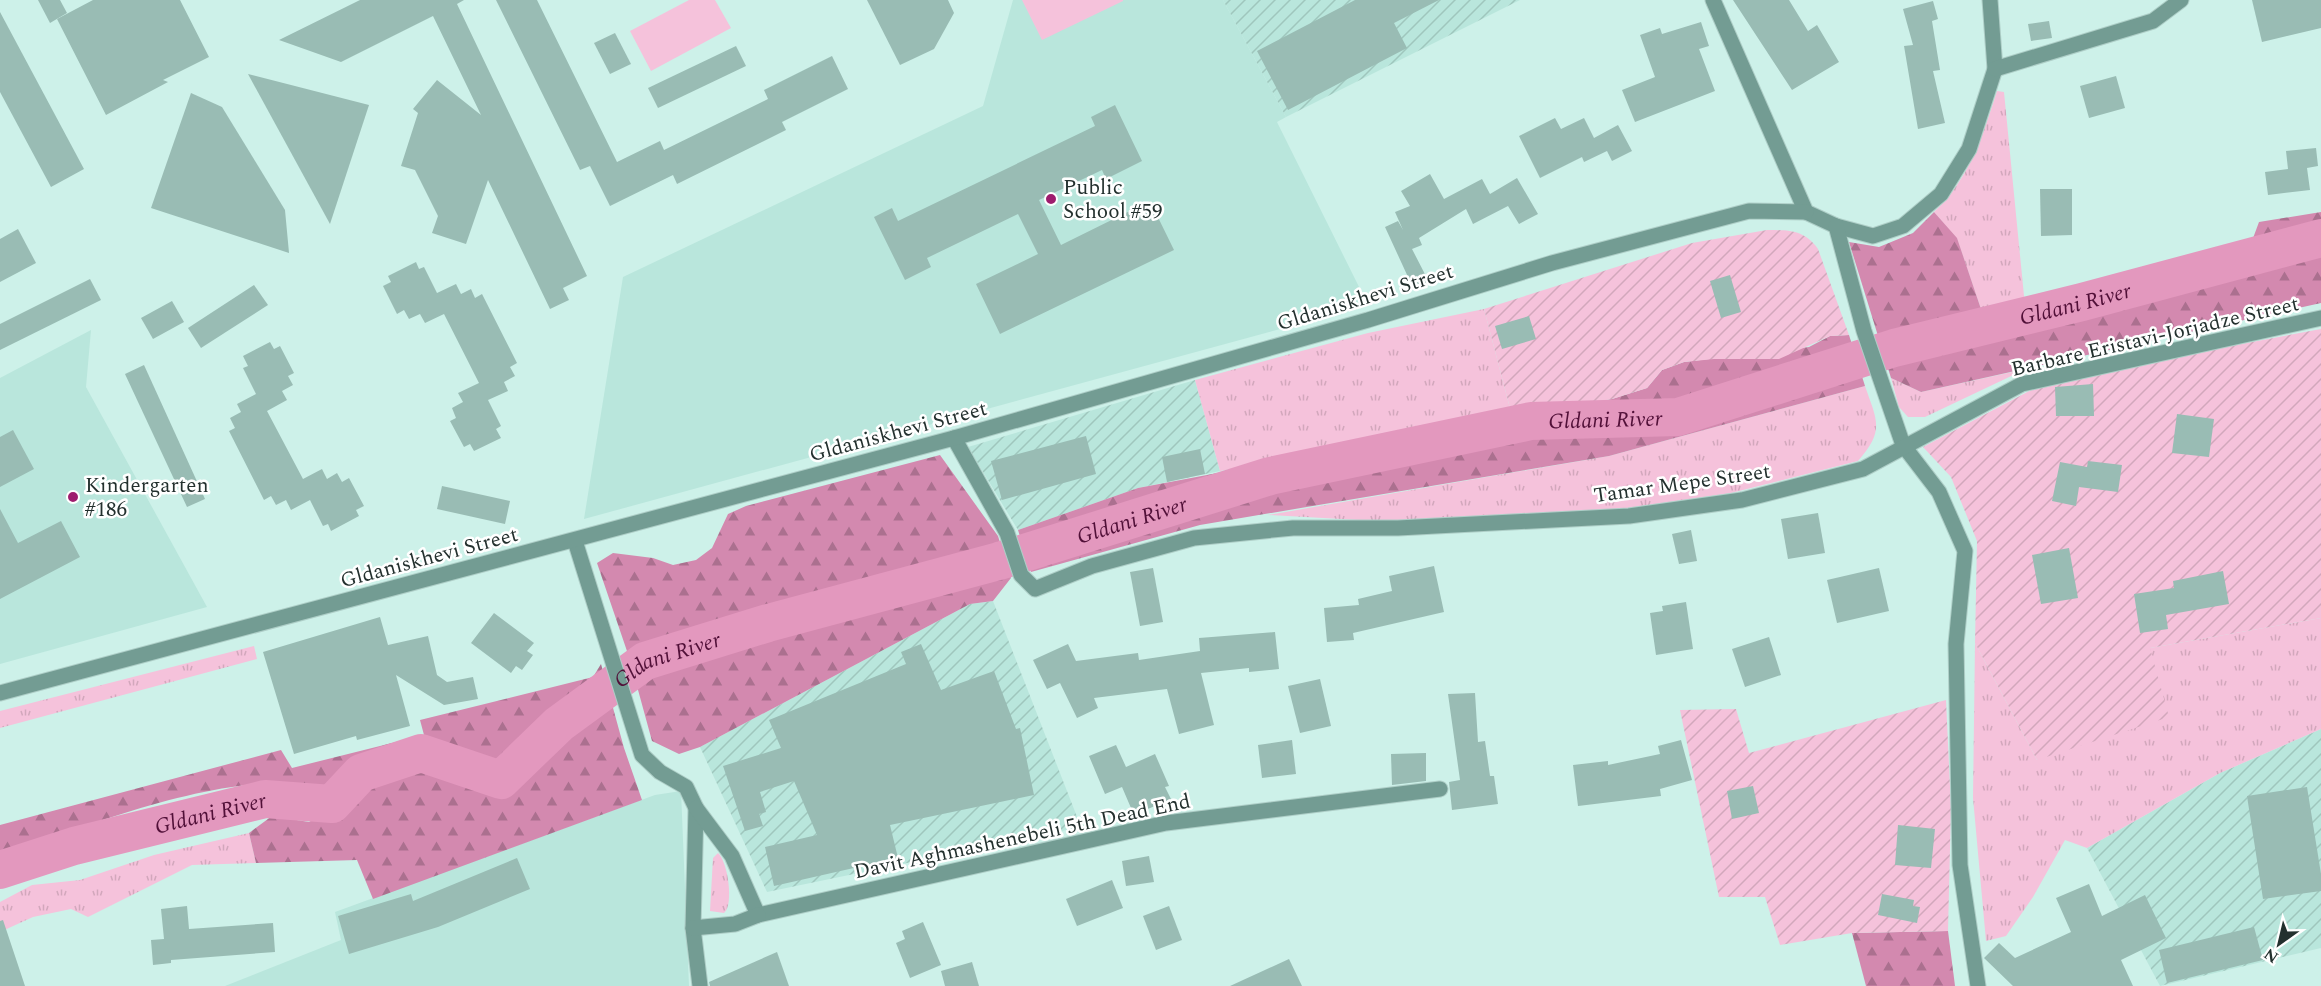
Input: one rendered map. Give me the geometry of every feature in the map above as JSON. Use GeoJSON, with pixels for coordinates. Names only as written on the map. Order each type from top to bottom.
{"type":"FeatureCollection","features":[{"type":"Feature","properties":{"kind":"street"},"geometry":{"type":"LineString","coordinates":[[1713,0],[1806,212],[1836,226],[1873,236],[1903,226],[1941,194],[1969,149],[1995,69],[1990,0]]}},
{"type":"Feature","properties":{"kind":"street"},"geometry":{"type":"LineString","coordinates":[[1995,69],[2153,21],[2181,0]]}},
{"type":"Feature","properties":{"kind":"street","name":"Gldaniskhevi Street"},"geometry":{"type":"LineString","coordinates":[[0,693],[243,630],[424,578],[575,541],[954,438],[1368,320],[1564,260],[1749,211],[1806,212]]}},
{"type":"Feature","properties":{"kind":"street"},"geometry":{"type":"LineString","coordinates":[[1836,226],[1864,331],[1902,445],[1939,492],[1965,551],[1956,644],[1960,865],[1978,986]]}},
{"type":"Feature","properties":{"kind":"street","name":"Barbare Eristavi-Jorjadze Street"},"geometry":{"type":"LineString","coordinates":[[1902,445],[2022,384],[2321,318]]}},
{"type":"Feature","properties":{"kind":"street","name":"Tamar Mepe Street"},"geometry":{"type":"LineString","coordinates":[[954,438],[1007,533],[1021,575],[1035,589],[1092,566],[1194,538],[1293,528],[1398,528],[1629,516],[1742,500],[1863,469],[1902,445]]}},
{"type":"Feature","properties":{"kind":"street"},"geometry":{"type":"LineString","coordinates":[[575,541],[642,755],[660,772],[686,787],[696,808],[732,856],[758,915]]}},
{"type":"Feature","properties":{"kind":"street","name":"Davit Aghmashenebeli 5th Dead End"},"geometry":{"type":"LineString","coordinates":[[693,928],[735,924],[758,915],[1166,823],[1440,789]]}},
{"type":"Feature","properties":{"kind":"street"},"geometry":{"type":"LineString","coordinates":[[696,808],[693,928],[700,986]]}},
{"type":"Feature","properties":{"kind":"shaded area","name":"Public School #59"},"geometry":{"type":"Polygon","coordinates":[[[1013,0],[1223,0],[1286,117],[1277,122],[1368,305],[584,519],[623,277],[983,106],[1013,0]]]}},
{"type":"Feature","properties":{"kind":"shaded area"},"geometry":{"type":"Polygon","coordinates":[[[1223,0],[1520,0],[1286,117],[1223,0]]]}},
{"type":"Feature","properties":{"kind":"shaded area","name":"Kindergarten #186"},"geometry":{"type":"Polygon","coordinates":[[[91,330],[86,387],[207,607],[0,664],[0,378],[91,330]]]}},
{"type":"Feature","properties":{"kind":"shaded area"},"geometry":{"type":"Polygon","coordinates":[[[1195,380],[1220,471],[1138,488],[1018,530],[968,447],[1195,380]]]}},
{"type":"Feature","properties":{"kind":"shaded area"},"geometry":{"type":"Polygon","coordinates":[[[993,601],[1081,827],[767,892],[700,747],[970,604],[993,601]]]}},
{"type":"Feature","properties":{"kind":"shaded area"},"geometry":{"type":"Polygon","coordinates":[[[2321,729],[2321,948],[2160,986],[2087,848],[2220,773],[2321,729]]]}},
{"type":"Feature","properties":{"kind":"shaded area"},"geometry":{"type":"Polygon","coordinates":[[[681,791],[689,986],[225,986],[341,940],[335,912],[655,795],[681,791]]]}},
{"type":"Feature","properties":{"kind":"green space"},"geometry":{"type":"Polygon","coordinates":[[[689,0],[715,0],[731,28],[651,71],[630,31],[689,0]]]}},
{"type":"Feature","properties":{"kind":"green space"},"geometry":{"type":"Polygon","coordinates":[[[1022,0],[1123,0],[1123,1],[1042,40],[1022,0]]]}},
{"type":"Feature","properties":{"kind":"green space"},"geometry":{"type":"Polygon","coordinates":[[[1997,91],[2004,92],[2025,306],[1984,318],[1957,239],[1934,212],[1957,186],[1966,171],[1980,140],[1997,91]]]}},
{"type":"Feature","properties":{"kind":"green space"},"geometry":{"type":"Polygon","coordinates":[[[1934,212],[1957,238],[1984,318],[2249,249],[2259,222],[2321,212],[2321,303],[1921,392],[1891,378],[1849,242],[1879,247],[1913,233],[1934,212]]]}},
{"type":"Feature","properties":{"kind":"green space"},"geometry":{"type":"Polygon","coordinates":[[[1767,230],[1796,232],[1808,238],[1818,249],[1849,335],[1830,336],[1779,359],[1714,359],[1684,362],[1662,370],[1647,388],[1612,399],[1512,416],[1484,309],[1692,243],[1767,230]]]}},
{"type":"Feature","properties":{"kind":"green space"},"geometry":{"type":"Polygon","coordinates":[[[1484,309],[1512,416],[1220,471],[1195,380],[1368,333],[1484,309]]]}},
{"type":"Feature","properties":{"kind":"green space"},"geometry":{"type":"Polygon","coordinates":[[[2321,329],[2321,618],[2150,648],[2169,717],[2037,760],[1975,643],[1977,541],[1951,477],[1923,447],[2050,380],[2321,329]]]}},
{"type":"Feature","properties":{"kind":"green space"},"geometry":{"type":"Polygon","coordinates":[[[1849,335],[1865,386],[1609,456],[1200,525],[1031,572],[1018,530],[1138,488],[1612,399],[1647,388],[1662,370],[1684,362],[1809,347],[1830,336],[1849,335]]]}},
{"type":"Feature","properties":{"kind":"green space"},"geometry":{"type":"Polygon","coordinates":[[[2026,369],[1925,417],[1908,417],[1899,407],[1891,378],[1921,392],[2026,369]]]}},
{"type":"Feature","properties":{"kind":"green space"},"geometry":{"type":"Polygon","coordinates":[[[1865,386],[1876,425],[1872,441],[1858,461],[1731,493],[1607,511],[1394,522],[1268,515],[1609,456],[1865,386]]]}},
{"type":"Feature","properties":{"kind":"green space"},"geometry":{"type":"Polygon","coordinates":[[[940,455],[998,536],[1011,578],[993,601],[970,604],[700,747],[679,754],[652,741],[629,657],[597,563],[613,553],[653,558],[673,565],[696,560],[712,548],[728,514],[746,506],[940,455]]]}},
{"type":"Feature","properties":{"kind":"green space"},"geometry":{"type":"Polygon","coordinates":[[[2321,618],[2321,729],[2220,773],[2087,848],[2065,840],[2033,897],[2006,936],[1986,941],[1973,798],[1975,643],[2037,760],[2150,648],[2321,618]]]}},
{"type":"Feature","properties":{"kind":"green space"},"geometry":{"type":"Polygon","coordinates":[[[254,646],[257,659],[0,728],[0,711],[254,646]]]}},
{"type":"Feature","properties":{"kind":"green space"},"geometry":{"type":"Polygon","coordinates":[[[601,664],[624,748],[642,800],[373,899],[357,860],[256,863],[249,833],[272,816],[309,822],[330,810],[349,804],[352,799],[318,786],[276,783],[228,788],[177,798],[78,829],[0,858],[0,825],[281,750],[292,768],[424,735],[420,720],[593,677],[601,664]]]}},
{"type":"Feature","properties":{"kind":"green space"},"geometry":{"type":"Polygon","coordinates":[[[1946,700],[1951,808],[1948,931],[1852,933],[1780,945],[1765,897],[1719,897],[1680,710],[1736,709],[1749,753],[1946,700]]]}},
{"type":"Feature","properties":{"kind":"green space"},"geometry":{"type":"Polygon","coordinates":[[[249,833],[256,863],[192,865],[88,917],[71,909],[33,917],[0,932],[0,902],[32,885],[80,880],[154,855],[249,833]]]}},
{"type":"Feature","properties":{"kind":"green space"},"geometry":{"type":"Polygon","coordinates":[[[718,853],[725,865],[729,893],[729,902],[724,913],[710,911],[713,858],[718,853]]]}},
{"type":"Feature","properties":{"kind":"green space"},"geometry":{"type":"Polygon","coordinates":[[[1948,931],[1955,986],[1866,986],[1852,933],[1948,931]]]}},
{"type":"Feature","properties":{"kind":"building"},"geometry":{"type":"Polygon","coordinates":[[[38,0],[60,0],[67,13],[50,23],[38,0]]]}},
{"type":"Feature","properties":{"kind":"building"},"geometry":{"type":"Polygon","coordinates":[[[93,0],[180,0],[209,57],[163,80],[168,82],[106,115],[57,19],[93,0]]]}},
{"type":"Feature","properties":{"kind":"building"},"geometry":{"type":"Polygon","coordinates":[[[360,0],[464,0],[457,4],[587,276],[563,288],[569,300],[550,309],[488,180],[466,244],[432,233],[438,216],[415,170],[401,166],[418,113],[413,109],[437,80],[481,115],[433,16],[341,62],[279,40],[360,0]]]}},
{"type":"Feature","properties":{"kind":"building"},"geometry":{"type":"Polygon","coordinates":[[[496,0],[537,0],[617,162],[660,141],[664,150],[768,99],[764,90],[832,56],[848,89],[782,122],[786,130],[677,184],[673,175],[610,206],[590,166],[580,170],[496,0]]]}},
{"type":"Feature","properties":{"kind":"building"},"geometry":{"type":"Polygon","coordinates":[[[867,0],[948,0],[954,13],[934,49],[900,65],[867,0]]]}},
{"type":"Feature","properties":{"kind":"building"},"geometry":{"type":"Polygon","coordinates":[[[1355,0],[1439,0],[1394,23],[1407,48],[1288,110],[1257,51],[1355,0]]]}},
{"type":"Feature","properties":{"kind":"building"},"geometry":{"type":"Polygon","coordinates":[[[1733,0],[1789,0],[1808,31],[1817,25],[1839,62],[1792,90],[1733,0]]]}},
{"type":"Feature","properties":{"kind":"building"},"geometry":{"type":"Polygon","coordinates":[[[2252,0],[2321,0],[2321,28],[2262,42],[2252,0]]]}},
{"type":"Feature","properties":{"kind":"building"},"geometry":{"type":"Polygon","coordinates":[[[1933,1],[1938,19],[1932,21],[1940,70],[1933,71],[1945,123],[1918,129],[1904,46],[1913,45],[1903,9],[1933,1]]]}},
{"type":"Feature","properties":{"kind":"building"},"geometry":{"type":"Polygon","coordinates":[[[0,12],[84,169],[51,187],[0,92],[0,12]]]}},
{"type":"Feature","properties":{"kind":"building"},"geometry":{"type":"Polygon","coordinates":[[[2049,21],[2052,38],[2031,41],[2028,24],[2049,21]]]}},
{"type":"Feature","properties":{"kind":"building"},"geometry":{"type":"Polygon","coordinates":[[[1701,22],[1709,46],[1699,49],[1715,91],[1635,122],[1622,90],[1655,77],[1640,35],[1660,28],[1662,34],[1701,22]]]}},
{"type":"Feature","properties":{"kind":"building"},"geometry":{"type":"Polygon","coordinates":[[[615,33],[631,64],[610,74],[594,43],[615,33]]]}},
{"type":"Feature","properties":{"kind":"building"},"geometry":{"type":"Polygon","coordinates":[[[736,46],[746,66],[658,108],[648,88],[736,46]]]}},
{"type":"Feature","properties":{"kind":"building"},"geometry":{"type":"Polygon","coordinates":[[[248,74],[369,105],[330,224],[248,74]]]}},
{"type":"Feature","properties":{"kind":"building"},"geometry":{"type":"Polygon","coordinates":[[[2116,76],[2125,108],[2089,118],[2080,86],[2116,76]]]}},
{"type":"Feature","properties":{"kind":"building"},"geometry":{"type":"Polygon","coordinates":[[[191,93],[222,107],[285,210],[289,253],[151,208],[191,93]]]}},
{"type":"Feature","properties":{"kind":"building"},"geometry":{"type":"Polygon","coordinates":[[[1115,105],[1142,161],[1106,179],[1102,170],[1039,200],[1061,245],[1150,201],[1174,250],[1000,334],[976,284],[1038,254],[1018,214],[927,258],[931,267],[905,280],[874,217],[892,208],[898,221],[1095,126],[1091,117],[1115,105]]]}},
{"type":"Feature","properties":{"kind":"building"},"geometry":{"type":"Polygon","coordinates":[[[1555,118],[1561,129],[1584,118],[1594,138],[1618,125],[1632,151],[1612,161],[1607,151],[1584,162],[1582,157],[1540,178],[1519,136],[1555,118]]]}},
{"type":"Feature","properties":{"kind":"building"},"geometry":{"type":"Polygon","coordinates":[[[2316,148],[2318,166],[2307,168],[2310,190],[2268,195],[2265,172],[2288,169],[2286,151],[2316,148]]]}},
{"type":"Feature","properties":{"kind":"building"},"geometry":{"type":"Polygon","coordinates":[[[1430,174],[1444,199],[1482,179],[1490,194],[1517,178],[1538,214],[1519,224],[1508,206],[1473,224],[1466,209],[1419,238],[1422,245],[1412,249],[1429,282],[1414,290],[1385,227],[1398,221],[1403,230],[1395,212],[1410,206],[1401,191],[1430,174]]]}},
{"type":"Feature","properties":{"kind":"building"},"geometry":{"type":"Polygon","coordinates":[[[2040,189],[2072,189],[2072,235],[2041,236],[2040,189]]]}},
{"type":"Feature","properties":{"kind":"building"},"geometry":{"type":"Polygon","coordinates":[[[18,229],[36,263],[0,282],[0,239],[18,229]]]}},
{"type":"Feature","properties":{"kind":"building"},"geometry":{"type":"Polygon","coordinates":[[[416,262],[419,269],[424,267],[437,293],[456,284],[461,294],[471,289],[475,298],[482,294],[517,363],[510,367],[515,376],[504,382],[508,391],[488,400],[501,426],[496,429],[501,438],[474,451],[470,444],[464,447],[450,421],[456,418],[452,408],[463,402],[458,393],[479,383],[444,314],[425,323],[420,314],[409,319],[404,310],[397,314],[383,286],[391,282],[388,276],[416,262]]]}},
{"type":"Feature","properties":{"kind":"building"},"geometry":{"type":"Polygon","coordinates":[[[1730,275],[1741,312],[1721,318],[1710,281],[1730,275]]]}},
{"type":"Feature","properties":{"kind":"building"},"geometry":{"type":"Polygon","coordinates":[[[90,279],[101,300],[0,350],[0,324],[90,279]]]}},
{"type":"Feature","properties":{"kind":"building"},"geometry":{"type":"Polygon","coordinates":[[[254,285],[268,305],[201,348],[188,328],[254,285]]]}},
{"type":"Feature","properties":{"kind":"building"},"geometry":{"type":"Polygon","coordinates":[[[172,301],[184,322],[153,339],[141,318],[172,301]]]}},
{"type":"Feature","properties":{"kind":"building"},"geometry":{"type":"Polygon","coordinates":[[[1529,316],[1536,339],[1502,349],[1495,326],[1529,316]]]}},
{"type":"Feature","properties":{"kind":"building"},"geometry":{"type":"Polygon","coordinates":[[[270,342],[274,349],[280,346],[294,373],[288,376],[293,385],[282,391],[287,400],[267,411],[303,479],[322,469],[327,479],[337,473],[342,482],[349,478],[364,506],[356,510],[359,516],[331,531],[328,524],[323,526],[310,500],[291,510],[286,500],[276,505],[271,496],[264,500],[229,431],[235,428],[230,418],[241,412],[237,404],[256,394],[243,368],[248,366],[243,356],[270,342]]]}},
{"type":"Feature","properties":{"kind":"building"},"geometry":{"type":"Polygon","coordinates":[[[144,365],[205,499],[187,507],[125,374],[144,365]]]}},
{"type":"Feature","properties":{"kind":"building"},"geometry":{"type":"Polygon","coordinates":[[[2093,384],[2094,416],[2056,416],[2055,387],[2093,384]]]}},
{"type":"Feature","properties":{"kind":"building"},"geometry":{"type":"Polygon","coordinates":[[[2177,414],[2214,419],[2209,457],[2172,453],[2177,414]]]}},
{"type":"Feature","properties":{"kind":"building"},"geometry":{"type":"Polygon","coordinates":[[[13,430],[34,469],[0,487],[0,437],[13,430]]]}},
{"type":"Feature","properties":{"kind":"building"},"geometry":{"type":"Polygon","coordinates":[[[1086,436],[1096,474],[1002,500],[991,461],[1086,436]]]}},
{"type":"Feature","properties":{"kind":"building"},"geometry":{"type":"Polygon","coordinates":[[[1200,449],[1205,474],[1167,482],[1162,457],[1200,449]]]}},
{"type":"Feature","properties":{"kind":"building"},"geometry":{"type":"Polygon","coordinates":[[[2088,461],[2122,465],[2118,492],[2079,487],[2076,506],[2052,501],[2060,462],[2087,467],[2088,461]]]}},
{"type":"Feature","properties":{"kind":"building"},"geometry":{"type":"Polygon","coordinates":[[[442,486],[510,501],[505,524],[437,509],[442,486]]]}},
{"type":"Feature","properties":{"kind":"building"},"geometry":{"type":"Polygon","coordinates":[[[0,509],[18,543],[61,521],[80,557],[0,599],[0,509]]]}},
{"type":"Feature","properties":{"kind":"building"},"geometry":{"type":"Polygon","coordinates":[[[1818,513],[1825,553],[1788,559],[1781,519],[1818,513]]]}},
{"type":"Feature","properties":{"kind":"building"},"geometry":{"type":"Polygon","coordinates":[[[1691,530],[1697,561],[1679,564],[1672,534],[1691,530]]]}},
{"type":"Feature","properties":{"kind":"building"},"geometry":{"type":"Polygon","coordinates":[[[2069,548],[2078,598],[2041,604],[2032,555],[2069,548]]]}},
{"type":"Feature","properties":{"kind":"building"},"geometry":{"type":"Polygon","coordinates":[[[1434,566],[1444,612],[1353,633],[1354,640],[1327,642],[1324,608],[1359,605],[1358,599],[1392,591],[1389,576],[1434,566]]]}},
{"type":"Feature","properties":{"kind":"building"},"geometry":{"type":"Polygon","coordinates":[[[1153,568],[1163,622],[1140,626],[1130,572],[1153,568]]]}},
{"type":"Feature","properties":{"kind":"building"},"geometry":{"type":"Polygon","coordinates":[[[1879,568],[1889,611],[1837,623],[1827,580],[1879,568]]]}},
{"type":"Feature","properties":{"kind":"building"},"geometry":{"type":"Polygon","coordinates":[[[2223,571],[2229,604],[2166,615],[2168,629],[2140,633],[2134,594],[2174,588],[2173,581],[2223,571]]]}},
{"type":"Feature","properties":{"kind":"building"},"geometry":{"type":"Polygon","coordinates":[[[1686,602],[1693,649],[1656,655],[1650,613],[1663,611],[1662,606],[1686,602]]]}},
{"type":"Feature","properties":{"kind":"building"},"geometry":{"type":"Polygon","coordinates":[[[494,613],[534,643],[527,651],[533,655],[522,670],[516,666],[511,673],[471,643],[494,613]]]}},
{"type":"Feature","properties":{"kind":"building"},"geometry":{"type":"Polygon","coordinates":[[[380,617],[388,645],[428,636],[437,675],[447,682],[473,677],[478,699],[444,705],[396,675],[410,726],[357,740],[356,736],[294,754],[263,652],[380,617]]]}},
{"type":"Feature","properties":{"kind":"building"},"geometry":{"type":"Polygon","coordinates":[[[1275,632],[1279,669],[1249,672],[1249,668],[1201,673],[1214,725],[1179,734],[1167,689],[1094,698],[1098,708],[1077,718],[1060,683],[1047,689],[1033,660],[1068,644],[1076,661],[1138,653],[1139,660],[1200,651],[1199,638],[1275,632]]]}},
{"type":"Feature","properties":{"kind":"building"},"geometry":{"type":"Polygon","coordinates":[[[1769,637],[1781,675],[1745,687],[1732,649],[1769,637]]]}},
{"type":"Feature","properties":{"kind":"building"},"geometry":{"type":"Polygon","coordinates":[[[921,644],[941,690],[994,671],[1016,729],[1020,728],[1034,795],[890,825],[898,858],[774,886],[765,847],[817,835],[794,781],[760,792],[766,812],[759,814],[763,826],[745,831],[723,766],[781,748],[769,720],[906,664],[901,652],[921,644]]]}},
{"type":"Feature","properties":{"kind":"building"},"geometry":{"type":"Polygon","coordinates":[[[1320,679],[1331,726],[1300,733],[1288,686],[1320,679]]]}},
{"type":"Feature","properties":{"kind":"building"},"geometry":{"type":"Polygon","coordinates":[[[1475,693],[1478,742],[1485,741],[1490,776],[1494,776],[1498,804],[1452,810],[1449,782],[1460,780],[1448,694],[1475,693]]]}},
{"type":"Feature","properties":{"kind":"building"},"geometry":{"type":"Polygon","coordinates":[[[1292,740],[1296,774],[1262,778],[1258,745],[1292,740]]]}},
{"type":"Feature","properties":{"kind":"building"},"geometry":{"type":"Polygon","coordinates":[[[1681,740],[1692,780],[1660,789],[1661,796],[1578,806],[1573,765],[1608,761],[1608,765],[1660,754],[1658,746],[1681,740]]]}},
{"type":"Feature","properties":{"kind":"building"},"geometry":{"type":"Polygon","coordinates":[[[1116,745],[1126,767],[1155,754],[1169,786],[1165,787],[1171,799],[1134,815],[1122,787],[1105,794],[1089,756],[1116,745]]]}},
{"type":"Feature","properties":{"kind":"building"},"geometry":{"type":"Polygon","coordinates":[[[1426,753],[1426,781],[1392,785],[1391,754],[1426,753]]]}},
{"type":"Feature","properties":{"kind":"building"},"geometry":{"type":"Polygon","coordinates":[[[1753,786],[1759,813],[1732,819],[1727,791],[1753,786]]]}},
{"type":"Feature","properties":{"kind":"building"},"geometry":{"type":"Polygon","coordinates":[[[2307,787],[2321,874],[2321,891],[2263,899],[2247,796],[2307,787]]]}},
{"type":"Feature","properties":{"kind":"building"},"geometry":{"type":"Polygon","coordinates":[[[1898,825],[1935,829],[1931,868],[1895,865],[1898,825]]]}},
{"type":"Feature","properties":{"kind":"building"},"geometry":{"type":"Polygon","coordinates":[[[1149,856],[1154,882],[1126,886],[1122,861],[1149,856]]]}},
{"type":"Feature","properties":{"kind":"building"},"geometry":{"type":"Polygon","coordinates":[[[517,858],[530,889],[438,927],[349,954],[338,916],[411,894],[413,901],[517,858]]]}},
{"type":"Feature","properties":{"kind":"building"},"geometry":{"type":"Polygon","coordinates":[[[1112,880],[1123,908],[1077,926],[1066,899],[1112,880]]]}},
{"type":"Feature","properties":{"kind":"building"},"geometry":{"type":"Polygon","coordinates":[[[2089,884],[2102,916],[2145,895],[2166,938],[2121,960],[2133,986],[2013,986],[1984,958],[1999,943],[2015,958],[2071,932],[2056,898],[2089,884]]]}},
{"type":"Feature","properties":{"kind":"building"},"geometry":{"type":"Polygon","coordinates":[[[1882,894],[1914,900],[1913,906],[1920,907],[1917,923],[1878,915],[1882,894]]]}},
{"type":"Feature","properties":{"kind":"building"},"geometry":{"type":"Polygon","coordinates":[[[187,906],[189,929],[273,923],[275,952],[171,960],[171,963],[153,965],[151,940],[164,939],[161,909],[187,906]]]}},
{"type":"Feature","properties":{"kind":"building"},"geometry":{"type":"Polygon","coordinates":[[[1169,906],[1182,940],[1156,950],[1143,916],[1169,906]]]}},
{"type":"Feature","properties":{"kind":"building"},"geometry":{"type":"Polygon","coordinates":[[[3,920],[25,986],[0,986],[0,921],[3,920]]]}},
{"type":"Feature","properties":{"kind":"building"},"geometry":{"type":"Polygon","coordinates":[[[923,922],[941,965],[910,978],[896,943],[905,939],[902,931],[923,922]]]}},
{"type":"Feature","properties":{"kind":"building"},"geometry":{"type":"Polygon","coordinates":[[[2254,927],[2263,960],[2167,983],[2159,950],[2254,927]]]}},
{"type":"Feature","properties":{"kind":"building"},"geometry":{"type":"Polygon","coordinates":[[[777,952],[789,986],[710,986],[709,982],[777,952]]]}},
{"type":"Feature","properties":{"kind":"building"},"geometry":{"type":"Polygon","coordinates":[[[1289,959],[1302,986],[1230,986],[1289,959]]]}},
{"type":"Feature","properties":{"kind":"building"},"geometry":{"type":"Polygon","coordinates":[[[972,962],[979,986],[945,986],[941,971],[972,962]]]}},
{"type":"Feature","properties":{"kind":"waterway","name":"Gldani River"},"geometry":{"type":"LineString","coordinates":[[0,870],[74,846],[265,799],[332,804],[361,773],[421,753],[501,780],[559,724],[645,661],[768,623],[999,561],[1270,476],[1531,421],[1678,417],[1894,348],[2082,302],[2321,238]]}},
{"type":"Feature","properties":{"kind":"place","name":"Public School #59"},"geometry":{"type":"Point","coordinates":[1051,199]}},
{"type":"Feature","properties":{"kind":"place","name":"Kindergarten #186"},"geometry":{"type":"Point","coordinates":[73,497]}}]}
